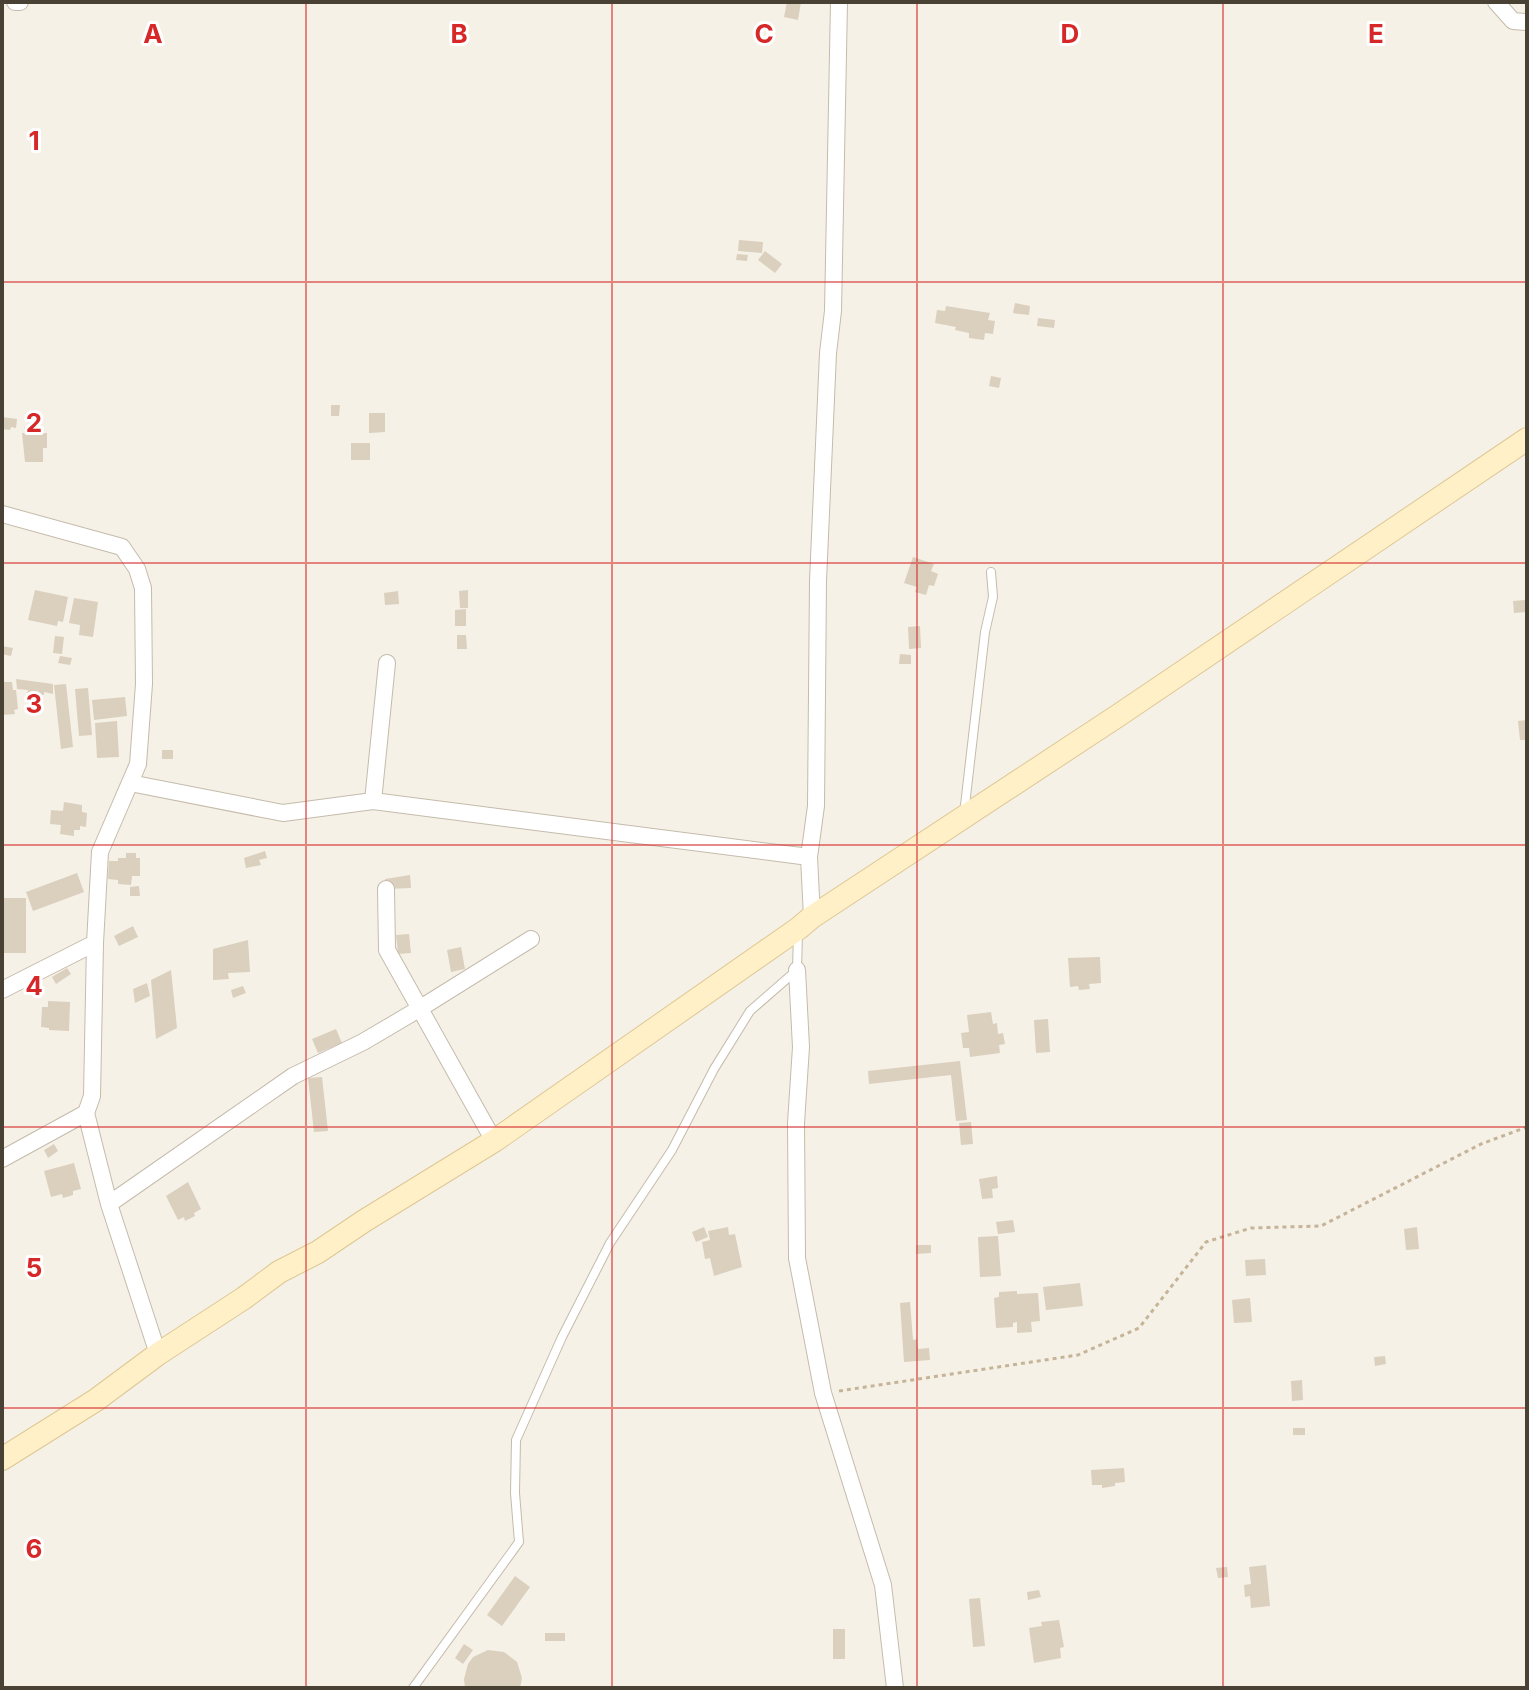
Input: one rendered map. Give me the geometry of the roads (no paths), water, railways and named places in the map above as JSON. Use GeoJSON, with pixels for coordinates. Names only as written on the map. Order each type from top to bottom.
{"type":"FeatureCollection","features":[{"type":"Feature","properties":{"kind":"main road"},"geometry":{"type":"LineString","coordinates":[[2,1459],[96,1400],[279,1272],[318,1252],[494,1141],[805,922],[1119,715],[1527,439]]}},
{"type":"Feature","properties":{"kind":"street"},"geometry":{"type":"LineString","coordinates":[[805,922],[816,806],[818,581],[828,353],[833,311],[839,2]]}},
{"type":"Feature","properties":{"kind":"street"},"geometry":{"type":"LineString","coordinates":[[1496,2],[1513,21],[1527,22]]}},
{"type":"Feature","properties":{"kind":"street"},"geometry":{"type":"LineString","coordinates":[[2,514],[122,547],[137,569],[143,588],[144,684],[138,764],[100,852],[92,1096],[86,1113],[109,1204],[158,1354]]}},
{"type":"Feature","properties":{"kind":"street"},"geometry":{"type":"LineString","coordinates":[[373,801],[387,663]]}},
{"type":"Feature","properties":{"kind":"street"},"geometry":{"type":"LineString","coordinates":[[130,783],[283,813],[373,801],[809,857]]}},
{"type":"Feature","properties":{"kind":"street"},"geometry":{"type":"LineString","coordinates":[[386,889],[387,950],[494,1141]]}},
{"type":"Feature","properties":{"kind":"street"},"geometry":{"type":"LineString","coordinates":[[109,1204],[293,1076],[363,1042],[531,939]]}},
{"type":"Feature","properties":{"kind":"street"},"geometry":{"type":"LineString","coordinates":[[2,990],[95,943]]}},
{"type":"Feature","properties":{"kind":"street"},"geometry":{"type":"LineString","coordinates":[[797,970],[801,1047],[796,1123],[797,1258],[823,1393],[883,1585],[895,1688]]}},
{"type":"Feature","properties":{"kind":"street"},"geometry":{"type":"LineString","coordinates":[[2,1159],[86,1113]]}},
{"type":"Feature","properties":{"kind":"lane"},"geometry":{"type":"LineString","coordinates":[[964,817],[985,632],[993,597],[991,572]]}},
{"type":"Feature","properties":{"kind":"lane"},"geometry":{"type":"LineString","coordinates":[[413,1688],[519,1542],[515,1493],[516,1440],[562,1337],[610,1243],[672,1150],[714,1069],[750,1011],[797,970],[805,922]]}}]}
